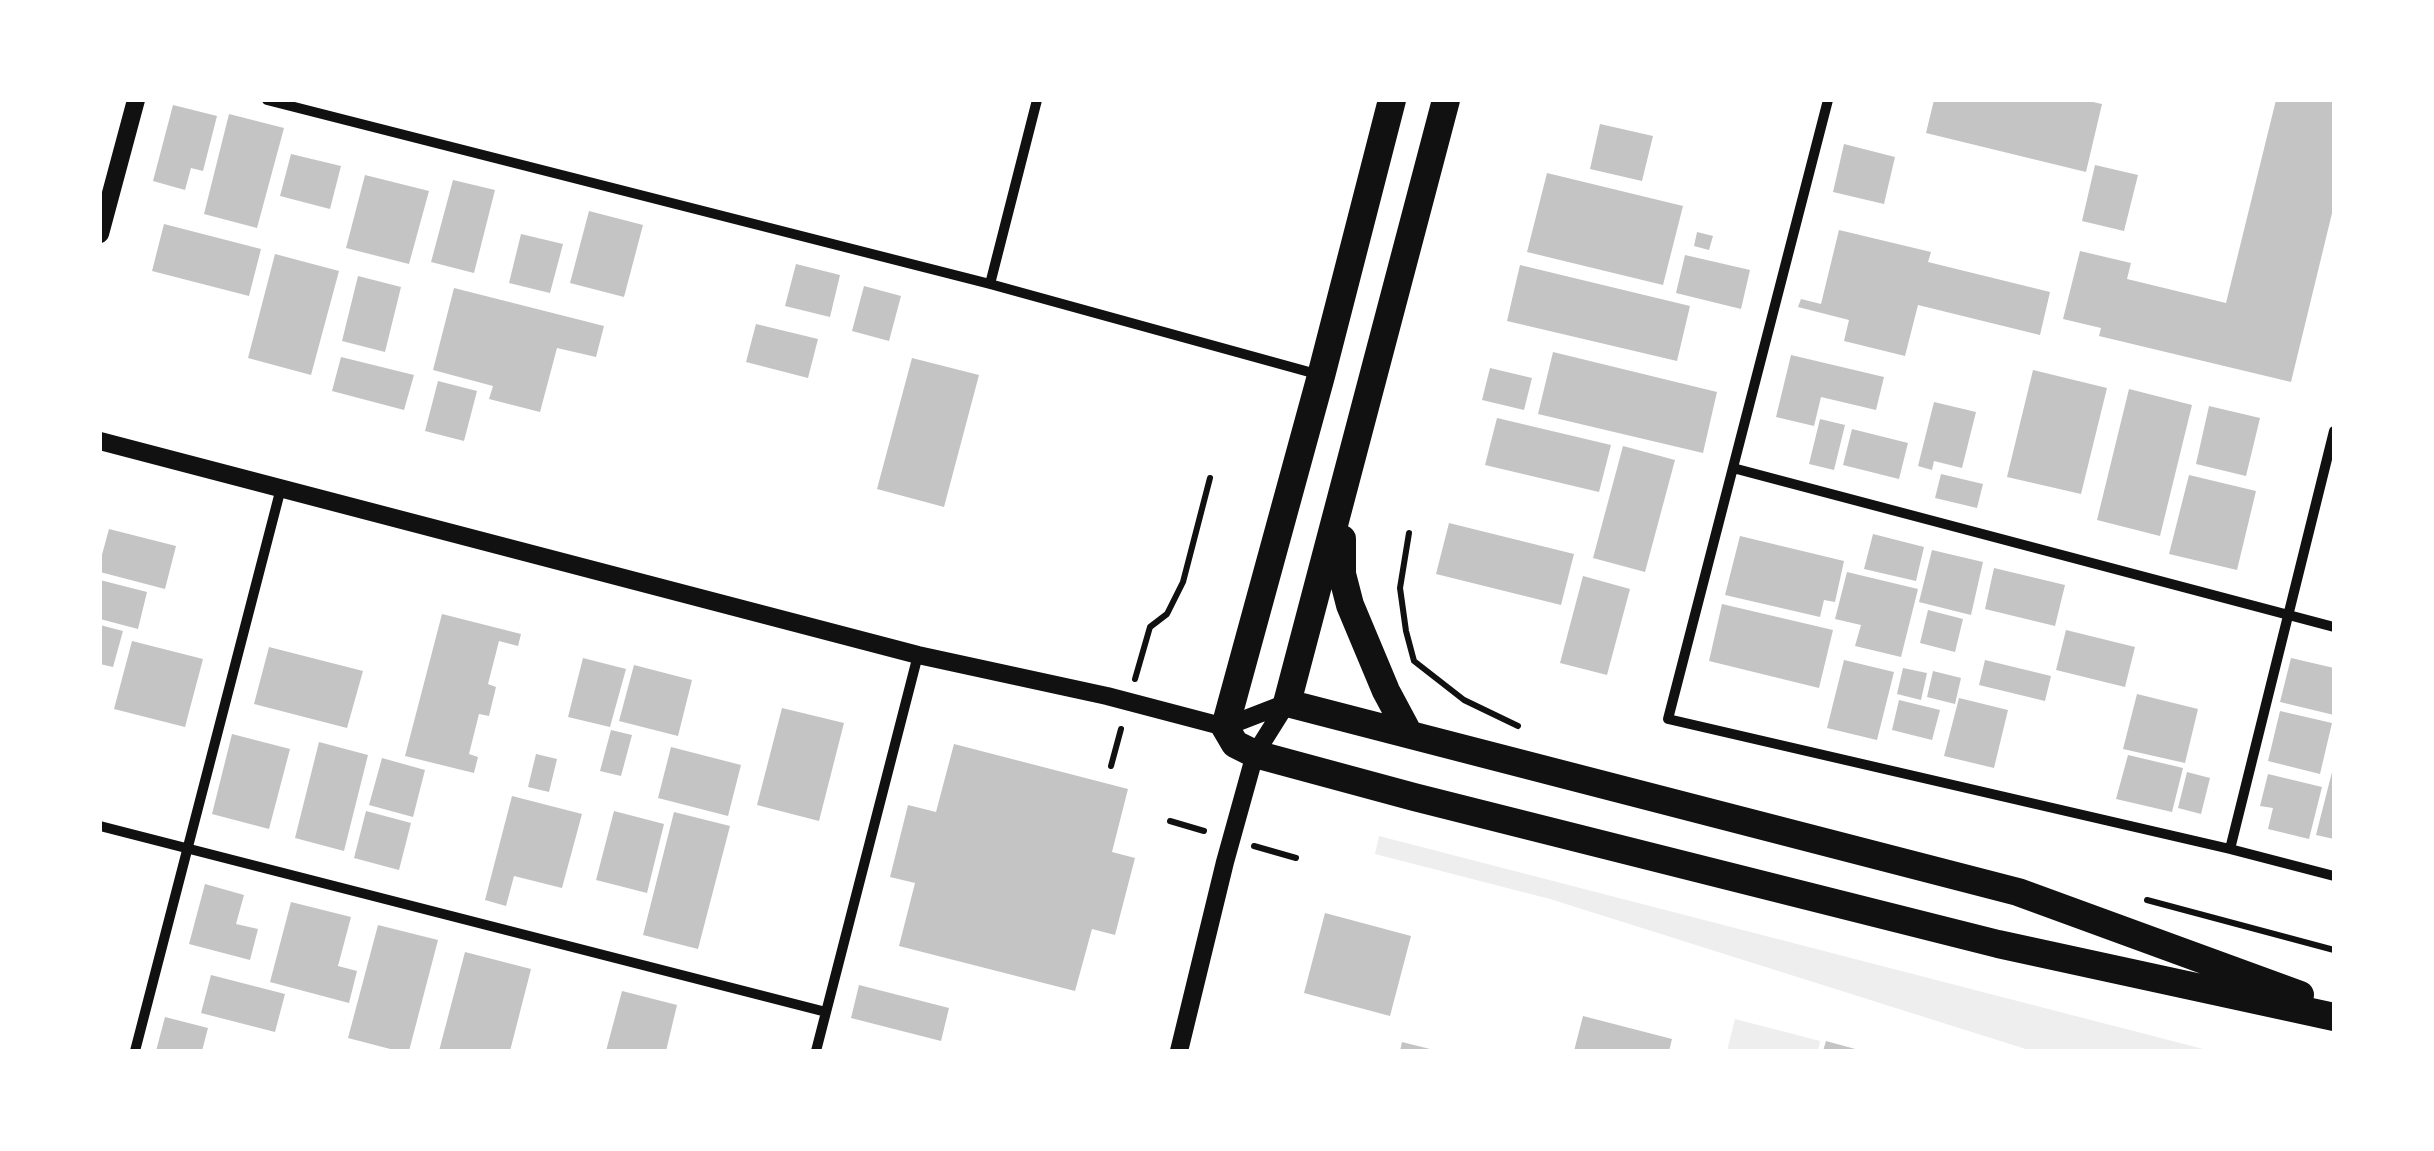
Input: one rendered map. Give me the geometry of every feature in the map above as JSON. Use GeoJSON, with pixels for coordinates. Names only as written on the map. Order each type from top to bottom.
{"type":"FeatureCollection","features":[{"type":"Feature","properties":{"kind":"highway"},"geometry":{"type":"LineString","coordinates":[[1392,100],[1322,376],[1225,726],[1234,744],[1255,754],[1414,797],[1998,944],[2334,1018]]}},
{"type":"Feature","properties":{"kind":"highway"},"geometry":{"type":"LineString","coordinates":[[1446,100],[1287,703],[2018,892],[2334,1008]]}},
{"type":"Feature","properties":{"kind":"highway"},"geometry":{"type":"LineString","coordinates":[[1341,503],[1342,574],[1350,605],[1373,663],[1409,734]]}},
{"type":"Feature","properties":{"kind":"street"},"geometry":{"type":"LineString","coordinates":[[100,234],[136,100]]}},
{"type":"Feature","properties":{"kind":"street"},"geometry":{"type":"LineString","coordinates":[[267,100],[990,284],[1322,376]]}},
{"type":"Feature","properties":{"kind":"street"},"geometry":{"type":"LineString","coordinates":[[990,284],[1037,100]]}},
{"type":"Feature","properties":{"kind":"street"},"geometry":{"type":"LineString","coordinates":[[1828,100],[1668,719],[2334,876]]}},
{"type":"Feature","properties":{"kind":"street"},"geometry":{"type":"LineString","coordinates":[[2230,849],[2334,431]]}},
{"type":"Feature","properties":{"kind":"street"},"geometry":{"type":"LineString","coordinates":[[100,440],[918,654],[1225,726],[1287,703]]}},
{"type":"Feature","properties":{"kind":"street"},"geometry":{"type":"LineString","coordinates":[[1733,468],[2334,628]]}},
{"type":"Feature","properties":{"kind":"street"},"geometry":{"type":"LineString","coordinates":[[135,1051],[281,488]]}},
{"type":"Feature","properties":{"kind":"street"},"geometry":{"type":"LineString","coordinates":[[816,1051],[918,654]]}},
{"type":"Feature","properties":{"kind":"street"},"geometry":{"type":"LineString","coordinates":[[1179,1051],[1255,754],[1287,703]]}},
{"type":"Feature","properties":{"kind":"street"},"geometry":{"type":"LineString","coordinates":[[100,826],[826,1012]]}},
{"type":"Feature","properties":{"kind":"path"},"geometry":{"type":"LineString","coordinates":[[1111,766],[1150,627],[1167,614],[1183,582],[1210,478]]}},
{"type":"Feature","properties":{"kind":"path"},"geometry":{"type":"LineString","coordinates":[[1410,532],[1400,588],[1414,660],[1464,700],[1519,726]]}},
{"type":"Feature","properties":{"kind":"path"},"geometry":{"type":"LineString","coordinates":[[2144,899],[2334,950]]}},
{"type":"Feature","properties":{"kind":"shaded area"},"geometry":{"type":"Polygon","coordinates":[[[1379,836],[2211,1051],[2032,1051],[1550,899],[1375,854],[1379,836]]]}},
{"type":"Feature","properties":{"kind":"shaded area"},"geometry":{"type":"Polygon","coordinates":[[[1735,1019],[1820,1041],[1818,1051],[1727,1051],[1735,1019]]]}},
{"type":"Feature","properties":{"kind":"building"},"geometry":{"type":"Polygon","coordinates":[[[1934,100],[2084,100],[2102,104],[2086,172],[1926,133],[1934,100]]]}},
{"type":"Feature","properties":{"kind":"building"},"geometry":{"type":"Polygon","coordinates":[[[2276,100],[2334,100],[2334,205],[2291,382],[2099,336],[2101,328],[2063,319],[2080,251],[2131,263],[2127,279],[2226,303],[2276,100]]]}},
{"type":"Feature","properties":{"kind":"building"},"geometry":{"type":"Polygon","coordinates":[[[173,105],[217,116],[203,171],[191,168],[185,190],[153,181],[173,105]]]}},
{"type":"Feature","properties":{"kind":"building"},"geometry":{"type":"Polygon","coordinates":[[[229,114],[284,128],[257,228],[204,214],[229,114]]]}},
{"type":"Feature","properties":{"kind":"building"},"geometry":{"type":"Polygon","coordinates":[[[1600,124],[1653,136],[1642,181],[1590,169],[1600,124]]]}},
{"type":"Feature","properties":{"kind":"building"},"geometry":{"type":"Polygon","coordinates":[[[1844,144],[1895,157],[1884,204],[1833,192],[1844,144]]]}},
{"type":"Feature","properties":{"kind":"building"},"geometry":{"type":"Polygon","coordinates":[[[291,154],[341,166],[330,209],[280,196],[291,154]]]}},
{"type":"Feature","properties":{"kind":"building"},"geometry":{"type":"Polygon","coordinates":[[[2095,165],[2138,175],[2124,231],[2082,221],[2095,165]]]}},
{"type":"Feature","properties":{"kind":"building"},"geometry":{"type":"Polygon","coordinates":[[[1547,173],[1683,206],[1663,285],[1527,252],[1547,173]]]}},
{"type":"Feature","properties":{"kind":"building"},"geometry":{"type":"Polygon","coordinates":[[[365,175],[429,191],[409,264],[346,248],[365,175]]]}},
{"type":"Feature","properties":{"kind":"building"},"geometry":{"type":"Polygon","coordinates":[[[453,180],[495,190],[474,273],[431,262],[453,180]]]}},
{"type":"Feature","properties":{"kind":"building"},"geometry":{"type":"Polygon","coordinates":[[[589,211],[643,225],[624,297],[570,283],[589,211]]]}},
{"type":"Feature","properties":{"kind":"building"},"geometry":{"type":"Polygon","coordinates":[[[164,224],[261,249],[249,296],[152,271],[164,224]]]}},
{"type":"Feature","properties":{"kind":"building"},"geometry":{"type":"Polygon","coordinates":[[[1839,230],[1931,252],[1928,262],[2050,292],[2040,335],[1918,305],[1905,356],[1844,341],[1849,320],[1798,307],[1801,299],[1821,304],[1839,230]]]}},
{"type":"Feature","properties":{"kind":"building"},"geometry":{"type":"Polygon","coordinates":[[[1697,232],[1713,236],[1709,250],[1694,246],[1697,232]]]}},
{"type":"Feature","properties":{"kind":"building"},"geometry":{"type":"Polygon","coordinates":[[[521,234],[563,244],[550,293],[509,283],[521,234]]]}},
{"type":"Feature","properties":{"kind":"building"},"geometry":{"type":"Polygon","coordinates":[[[275,254],[339,271],[311,375],[248,358],[275,254]]]}},
{"type":"Feature","properties":{"kind":"building"},"geometry":{"type":"Polygon","coordinates":[[[1685,255],[1750,270],[1741,309],[1676,293],[1685,255]]]}},
{"type":"Feature","properties":{"kind":"building"},"geometry":{"type":"Polygon","coordinates":[[[796,264],[840,275],[830,317],[785,306],[796,264]]]}},
{"type":"Feature","properties":{"kind":"building"},"geometry":{"type":"Polygon","coordinates":[[[1520,265],[1690,306],[1677,361],[1507,321],[1520,265]]]}},
{"type":"Feature","properties":{"kind":"building"},"geometry":{"type":"Polygon","coordinates":[[[358,276],[401,287],[385,352],[342,341],[358,276]]]}},
{"type":"Feature","properties":{"kind":"building"},"geometry":{"type":"Polygon","coordinates":[[[864,286],[901,296],[889,341],[852,331],[864,286]]]}},
{"type":"Feature","properties":{"kind":"building"},"geometry":{"type":"Polygon","coordinates":[[[454,288],[604,326],[596,357],[557,348],[540,412],[489,399],[493,386],[433,370],[454,288]]]}},
{"type":"Feature","properties":{"kind":"building"},"geometry":{"type":"Polygon","coordinates":[[[756,324],[818,339],[808,378],[746,362],[756,324]]]}},
{"type":"Feature","properties":{"kind":"building"},"geometry":{"type":"Polygon","coordinates":[[[1553,352],[1717,392],[1703,453],[1538,414],[1553,352]]]}},
{"type":"Feature","properties":{"kind":"building"},"geometry":{"type":"Polygon","coordinates":[[[1791,355],[1884,377],[1876,410],[1821,397],[1814,426],[1776,417],[1791,355]]]}},
{"type":"Feature","properties":{"kind":"building"},"geometry":{"type":"Polygon","coordinates":[[[341,357],[414,375],[404,410],[332,391],[341,357]]]}},
{"type":"Feature","properties":{"kind":"building"},"geometry":{"type":"Polygon","coordinates":[[[912,358],[979,375],[944,507],[877,489],[912,358]]]}},
{"type":"Feature","properties":{"kind":"building"},"geometry":{"type":"Polygon","coordinates":[[[1490,368],[1532,378],[1524,410],[1482,400],[1490,368]]]}},
{"type":"Feature","properties":{"kind":"building"},"geometry":{"type":"Polygon","coordinates":[[[2033,370],[2107,388],[2081,494],[2007,477],[2033,370]]]}},
{"type":"Feature","properties":{"kind":"building"},"geometry":{"type":"Polygon","coordinates":[[[438,381],[477,391],[464,441],[425,431],[438,381]]]}},
{"type":"Feature","properties":{"kind":"building"},"geometry":{"type":"Polygon","coordinates":[[[2129,389],[2192,405],[2160,536],[2097,520],[2129,389]]]}},
{"type":"Feature","properties":{"kind":"building"},"geometry":{"type":"Polygon","coordinates":[[[1934,402],[1976,412],[1962,468],[1934,461],[1932,470],[1918,466],[1934,402]]]}},
{"type":"Feature","properties":{"kind":"building"},"geometry":{"type":"Polygon","coordinates":[[[2209,406],[2260,418],[2246,476],[2196,464],[2209,406]]]}},
{"type":"Feature","properties":{"kind":"building"},"geometry":{"type":"Polygon","coordinates":[[[1497,418],[1611,445],[1599,492],[1485,465],[1497,418]]]}},
{"type":"Feature","properties":{"kind":"building"},"geometry":{"type":"Polygon","coordinates":[[[1820,419],[1845,425],[1834,470],[1809,464],[1820,419]]]}},
{"type":"Feature","properties":{"kind":"building"},"geometry":{"type":"Polygon","coordinates":[[[1852,429],[1908,443],[1899,479],[1843,465],[1852,429]]]}},
{"type":"Feature","properties":{"kind":"building"},"geometry":{"type":"Polygon","coordinates":[[[1623,446],[1675,460],[1645,572],[1593,558],[1623,446]]]}},
{"type":"Feature","properties":{"kind":"building"},"geometry":{"type":"Polygon","coordinates":[[[1941,474],[1983,484],[1977,508],[1935,498],[1941,474]]]}},
{"type":"Feature","properties":{"kind":"building"},"geometry":{"type":"Polygon","coordinates":[[[2189,475],[2256,491],[2237,570],[2169,554],[2189,475]]]}},
{"type":"Feature","properties":{"kind":"building"},"geometry":{"type":"Polygon","coordinates":[[[1449,523],[1574,554],[1561,605],[1436,574],[1449,523]]]}},
{"type":"Feature","properties":{"kind":"building"},"geometry":{"type":"Polygon","coordinates":[[[109,529],[176,546],[165,589],[100,572],[109,529]]]}},
{"type":"Feature","properties":{"kind":"building"},"geometry":{"type":"Polygon","coordinates":[[[1873,534],[1924,547],[1916,581],[1864,569],[1873,534]]]}},
{"type":"Feature","properties":{"kind":"building"},"geometry":{"type":"Polygon","coordinates":[[[1740,536],[1844,561],[1835,602],[1824,600],[1820,617],[1725,595],[1740,536]]]}},
{"type":"Feature","properties":{"kind":"building"},"geometry":{"type":"Polygon","coordinates":[[[1932,550],[1983,562],[1971,615],[1919,602],[1932,550]]]}},
{"type":"Feature","properties":{"kind":"building"},"geometry":{"type":"Polygon","coordinates":[[[1994,568],[2065,585],[2055,626],[1985,609],[1994,568]]]}},
{"type":"Feature","properties":{"kind":"building"},"geometry":{"type":"Polygon","coordinates":[[[1847,572],[1918,589],[1901,657],[1855,646],[1861,625],[1835,619],[1847,572]]]}},
{"type":"Feature","properties":{"kind":"building"},"geometry":{"type":"Polygon","coordinates":[[[1583,576],[1630,589],[1607,675],[1560,663],[1583,576]]]}},
{"type":"Feature","properties":{"kind":"building"},"geometry":{"type":"Polygon","coordinates":[[[100,580],[147,592],[138,629],[100,619],[100,580]]]}},
{"type":"Feature","properties":{"kind":"building"},"geometry":{"type":"Polygon","coordinates":[[[1722,604],[1833,630],[1819,688],[1709,661],[1722,604]]]}},
{"type":"Feature","properties":{"kind":"building"},"geometry":{"type":"Polygon","coordinates":[[[1928,610],[1963,619],[1955,652],[1920,643],[1928,610]]]}},
{"type":"Feature","properties":{"kind":"building"},"geometry":{"type":"Polygon","coordinates":[[[442,614],[521,634],[518,646],[499,641],[488,684],[496,687],[489,716],[479,714],[469,754],[478,757],[474,773],[405,756],[442,614]]]}},
{"type":"Feature","properties":{"kind":"building"},"geometry":{"type":"Polygon","coordinates":[[[100,625],[123,631],[113,667],[100,664],[100,625]]]}},
{"type":"Feature","properties":{"kind":"building"},"geometry":{"type":"Polygon","coordinates":[[[2066,630],[2135,647],[2125,687],[2056,670],[2066,630]]]}},
{"type":"Feature","properties":{"kind":"building"},"geometry":{"type":"Polygon","coordinates":[[[132,641],[203,659],[185,727],[114,709],[132,641]]]}},
{"type":"Feature","properties":{"kind":"building"},"geometry":{"type":"Polygon","coordinates":[[[269,647],[363,671],[347,728],[254,704],[269,647]]]}},
{"type":"Feature","properties":{"kind":"building"},"geometry":{"type":"Polygon","coordinates":[[[583,658],[626,669],[610,727],[568,717],[583,658]]]}},
{"type":"Feature","properties":{"kind":"building"},"geometry":{"type":"Polygon","coordinates":[[[2291,658],[2334,668],[2334,715],[2280,702],[2291,658]]]}},
{"type":"Feature","properties":{"kind":"building"},"geometry":{"type":"Polygon","coordinates":[[[1844,660],[1894,672],[1877,740],[1827,728],[1844,660]]]}},
{"type":"Feature","properties":{"kind":"building"},"geometry":{"type":"Polygon","coordinates":[[[1985,660],[2051,676],[2045,701],[1979,685],[1985,660]]]}},
{"type":"Feature","properties":{"kind":"building"},"geometry":{"type":"Polygon","coordinates":[[[634,665],[692,680],[678,736],[619,721],[634,665]]]}},
{"type":"Feature","properties":{"kind":"building"},"geometry":{"type":"Polygon","coordinates":[[[1903,668],[1927,673],[1921,700],[1897,694],[1903,668]]]}},
{"type":"Feature","properties":{"kind":"building"},"geometry":{"type":"Polygon","coordinates":[[[1933,671],[1961,678],[1955,704],[1927,697],[1933,671]]]}},
{"type":"Feature","properties":{"kind":"building"},"geometry":{"type":"Polygon","coordinates":[[[2137,694],[2198,709],[2185,763],[2123,749],[2137,694]]]}},
{"type":"Feature","properties":{"kind":"building"},"geometry":{"type":"Polygon","coordinates":[[[1959,698],[2008,710],[1994,768],[1944,756],[1959,698]]]}},
{"type":"Feature","properties":{"kind":"building"},"geometry":{"type":"Polygon","coordinates":[[[1899,700],[1940,710],[1932,740],[1892,730],[1899,700]]]}},
{"type":"Feature","properties":{"kind":"building"},"geometry":{"type":"Polygon","coordinates":[[[782,708],[844,723],[819,821],[757,805],[782,708]]]}},
{"type":"Feature","properties":{"kind":"building"},"geometry":{"type":"Polygon","coordinates":[[[2280,711],[2332,723],[2320,774],[2268,761],[2280,711]]]}},
{"type":"Feature","properties":{"kind":"building"},"geometry":{"type":"Polygon","coordinates":[[[611,730],[632,735],[621,776],[600,771],[611,730]]]}},
{"type":"Feature","properties":{"kind":"building"},"geometry":{"type":"Polygon","coordinates":[[[232,734],[290,749],[269,829],[212,814],[232,734]]]}},
{"type":"Feature","properties":{"kind":"building"},"geometry":{"type":"Polygon","coordinates":[[[319,742],[368,755],[344,851],[295,838],[319,742]]]}},
{"type":"Feature","properties":{"kind":"building"},"geometry":{"type":"Polygon","coordinates":[[[954,744],[1128,789],[1112,852],[1135,858],[1115,935],[1092,929],[1075,991],[899,946],[915,883],[890,877],[908,805],[936,812],[954,744]]]}},
{"type":"Feature","properties":{"kind":"building"},"geometry":{"type":"Polygon","coordinates":[[[671,747],[741,765],[728,816],[658,798],[671,747]]]}},
{"type":"Feature","properties":{"kind":"building"},"geometry":{"type":"Polygon","coordinates":[[[536,754],[557,759],[549,792],[528,787],[536,754]]]}},
{"type":"Feature","properties":{"kind":"building"},"geometry":{"type":"Polygon","coordinates":[[[2128,755],[2183,768],[2172,812],[2116,799],[2128,755]]]}},
{"type":"Feature","properties":{"kind":"building"},"geometry":{"type":"Polygon","coordinates":[[[382,758],[425,770],[413,817],[369,805],[382,758]]]}},
{"type":"Feature","properties":{"kind":"building"},"geometry":{"type":"Polygon","coordinates":[[[2334,768],[2334,839],[2316,835],[2334,768]]]}},
{"type":"Feature","properties":{"kind":"building"},"geometry":{"type":"Polygon","coordinates":[[[2187,772],[2210,778],[2201,814],[2178,808],[2187,772]]]}},
{"type":"Feature","properties":{"kind":"building"},"geometry":{"type":"Polygon","coordinates":[[[2268,774],[2322,787],[2309,839],[2268,829],[2273,808],[2260,806],[2268,774]]]}},
{"type":"Feature","properties":{"kind":"building"},"geometry":{"type":"Polygon","coordinates":[[[512,796],[582,814],[562,888],[514,876],[506,906],[485,900],[512,796]]]}},
{"type":"Feature","properties":{"kind":"building"},"geometry":{"type":"Polygon","coordinates":[[[366,811],[411,823],[399,870],[354,858],[366,811]]]}},
{"type":"Feature","properties":{"kind":"building"},"geometry":{"type":"Polygon","coordinates":[[[614,811],[664,824],[647,893],[596,880],[614,811]]]}},
{"type":"Feature","properties":{"kind":"building"},"geometry":{"type":"Polygon","coordinates":[[[674,812],[730,826],[698,949],[643,935],[674,812]]]}},
{"type":"Feature","properties":{"kind":"building"},"geometry":{"type":"Polygon","coordinates":[[[205,884],[244,895],[236,924],[258,929],[250,960],[189,944],[205,884]]]}},
{"type":"Feature","properties":{"kind":"building"},"geometry":{"type":"Polygon","coordinates":[[[291,902],[351,917],[338,966],[357,971],[349,1003],[270,982],[291,902]]]}},
{"type":"Feature","properties":{"kind":"building"},"geometry":{"type":"Polygon","coordinates":[[[1325,913],[1411,936],[1390,1016],[1304,993],[1325,913]]]}},
{"type":"Feature","properties":{"kind":"building"},"geometry":{"type":"Polygon","coordinates":[[[378,925],[438,940],[409,1051],[348,1038],[378,925]]]}},
{"type":"Feature","properties":{"kind":"building"},"geometry":{"type":"Polygon","coordinates":[[[465,952],[531,969],[510,1051],[439,1051],[465,952]]]}},
{"type":"Feature","properties":{"kind":"building"},"geometry":{"type":"Polygon","coordinates":[[[211,975],[285,994],[275,1032],[201,1013],[211,975]]]}},
{"type":"Feature","properties":{"kind":"building"},"geometry":{"type":"Polygon","coordinates":[[[859,985],[949,1008],[941,1041],[851,1018],[859,985]]]}},
{"type":"Feature","properties":{"kind":"building"},"geometry":{"type":"Polygon","coordinates":[[[622,991],[677,1005],[666,1051],[606,1051],[622,991]]]}},
{"type":"Feature","properties":{"kind":"building"},"geometry":{"type":"Polygon","coordinates":[[[1583,1016],[1672,1039],[1669,1051],[1574,1051],[1583,1016]]]}},
{"type":"Feature","properties":{"kind":"building"},"geometry":{"type":"Polygon","coordinates":[[[165,1017],[208,1028],[202,1051],[156,1051],[165,1017]]]}},
{"type":"Feature","properties":{"kind":"building"},"geometry":{"type":"Polygon","coordinates":[[[1826,1041],[1859,1050],[1859,1051],[1823,1051],[1826,1041]]]}},
{"type":"Feature","properties":{"kind":"building"},"geometry":{"type":"Polygon","coordinates":[[[1402,1042],[1434,1050],[1434,1051],[1400,1051],[1402,1042]]]}}]}
